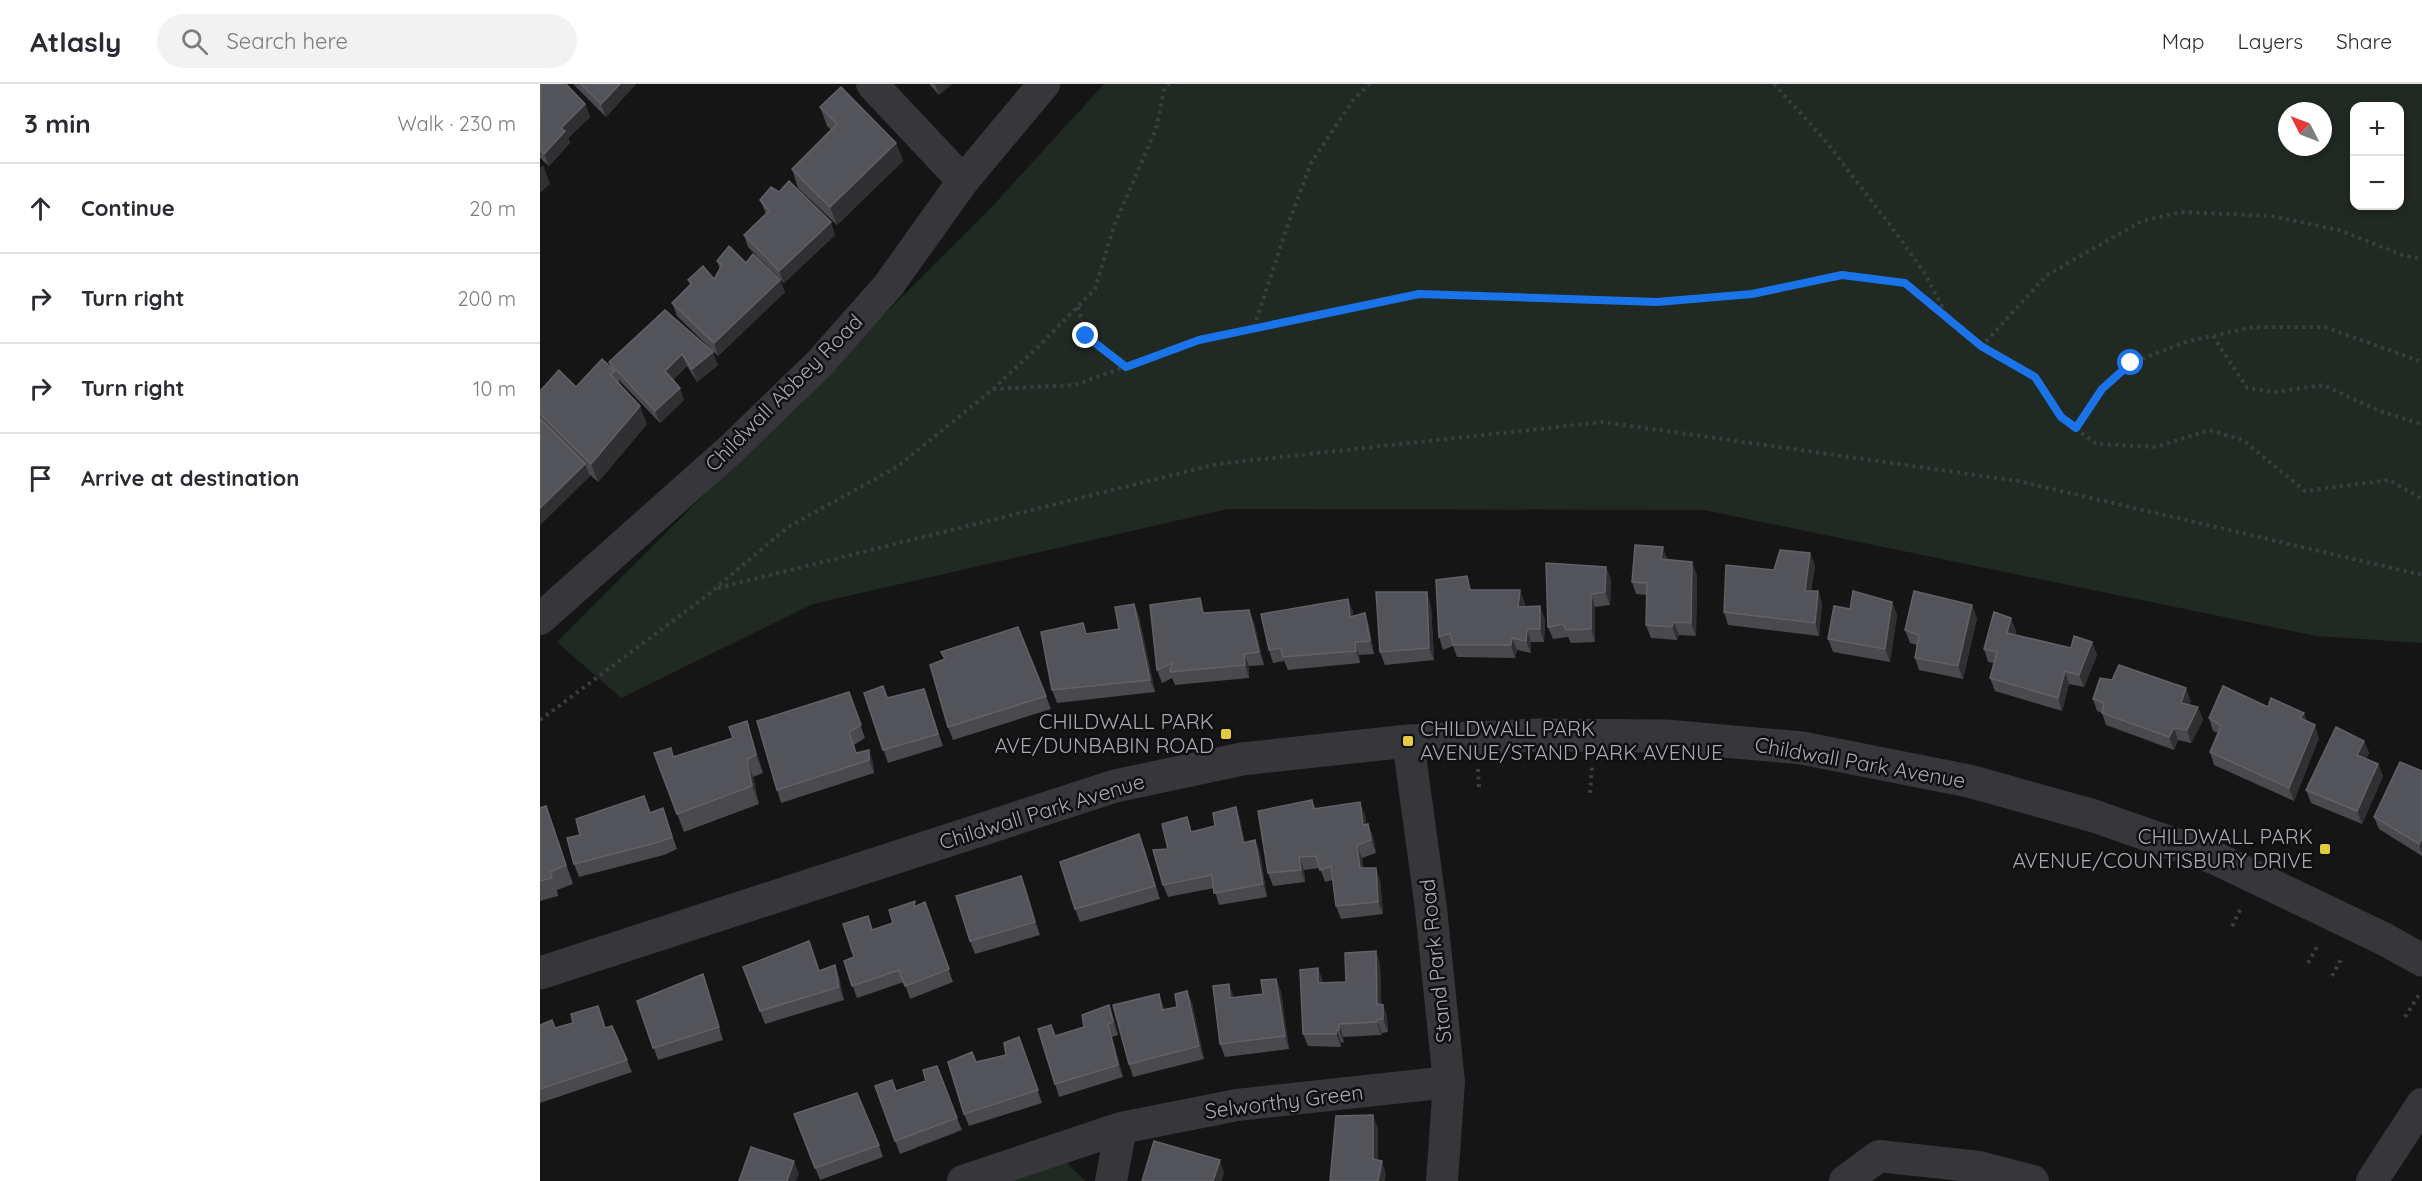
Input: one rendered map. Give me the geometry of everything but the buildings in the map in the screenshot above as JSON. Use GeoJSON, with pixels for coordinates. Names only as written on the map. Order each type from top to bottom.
{"type":"FeatureCollection","features":[{"type":"Feature","properties":{"kind":"street"},"geometry":{"type":"LineString","coordinates":[[872,84],[963,181]]}},
{"type":"Feature","properties":{"kind":"street","name":"Childwall Abbey Road"},"geometry":{"type":"LineString","coordinates":[[540,619],[730,450],[818,365],[888,286],[963,181],[1044,84]]}},
{"type":"Feature","properties":{"kind":"street","name":"Childwall Park Avenue"},"geometry":{"type":"LineString","coordinates":[[540,973],[1116,786],[1242,759],[1408,741],[1538,735],[1666,736],[1802,748],[1969,781],[2094,816],[2217,859],[2384,939],[2422,960]]}},
{"type":"Feature","properties":{"kind":"street","name":"Stand Park Road"},"geometry":{"type":"LineString","coordinates":[[1408,741],[1431,909],[1449,1082],[1442,1181]]}},
{"type":"Feature","properties":{"kind":"street","name":"Selworthy Green"},"geometry":{"type":"LineString","coordinates":[[963,1181],[1121,1128],[1237,1105],[1449,1082]]}},
{"type":"Feature","properties":{"kind":"street"},"geometry":{"type":"LineString","coordinates":[[2372,1181],[2422,1104]]}},
{"type":"Feature","properties":{"kind":"street"},"geometry":{"type":"LineString","coordinates":[[1111,1181],[1121,1128]]}},
{"type":"Feature","properties":{"kind":"street"},"geometry":{"type":"LineString","coordinates":[[1845,1181],[1879,1156],[1979,1167],[2033,1181]]}},
{"type":"Feature","properties":{"kind":"path"},"geometry":{"type":"LineString","coordinates":[[540,720],[716,588],[788,527],[897,467],[993,389],[1095,289],[1114,226],[1156,129],[1164,90],[1169,84]]}},
{"type":"Feature","properties":{"kind":"path"},"geometry":{"type":"LineString","coordinates":[[1254,328],[1311,163],[1354,99],[1370,84]]}},
{"type":"Feature","properties":{"kind":"path"},"geometry":{"type":"LineString","coordinates":[[1774,84],[1824,139],[1890,225],[1924,272],[1947,318]]}},
{"type":"Feature","properties":{"kind":"path"},"geometry":{"type":"LineString","coordinates":[[1981,346],[2047,276],[2142,221],[2181,212],[2271,216],[2339,230],[2402,255],[2422,259]]}},
{"type":"Feature","properties":{"kind":"path"},"geometry":{"type":"LineString","coordinates":[[993,389],[1075,385],[1199,340],[1419,294],[1657,302],[1752,294],[1842,275],[1905,283],[1981,346],[2035,377],[2061,417],[2096,444],[2156,447],[2209,430],[2243,440],[2305,490],[2389,480],[2422,499]]}},
{"type":"Feature","properties":{"kind":"path"},"geometry":{"type":"LineString","coordinates":[[1078,306],[1086,336],[1126,367]]}},
{"type":"Feature","properties":{"kind":"path"},"geometry":{"type":"LineString","coordinates":[[2076,428],[2102,389],[2131,363],[2189,341],[2254,327],[2325,327],[2422,363]]}},
{"type":"Feature","properties":{"kind":"path"},"geometry":{"type":"LineString","coordinates":[[2213,336],[2247,388],[2275,392],[2323,385],[2382,412],[2422,424]]}},
{"type":"Feature","properties":{"kind":"path"},"geometry":{"type":"LineString","coordinates":[[716,588],[1217,464],[1603,422],[2018,481],[2422,575]]}},
{"type":"Feature","properties":{"kind":"path"},"geometry":{"type":"LineString","coordinates":[[2404,1017],[2422,990]]}},
{"type":"Feature","properties":{"kind":"shaded area"},"geometry":{"type":"Polygon","coordinates":[[[1104,84],[2422,84],[2422,643],[2316,636],[1704,510],[1228,509],[813,604],[621,698],[557,642],[991,208],[1104,84]]]}},
{"type":"Feature","properties":{"kind":"shaded area"},"geometry":{"type":"Polygon","coordinates":[[[1064,1160],[1085,1181],[1003,1181],[1064,1160]]]}},
{"type":"Feature","properties":{"kind":"place","name":"CHILDWALL PARK AVE/DUNBABIN ROAD"},"geometry":{"type":"Point","coordinates":[1226,734]}},
{"type":"Feature","properties":{"kind":"place","name":"CHILDWALL PARK AVENUE/STAND PARK AVENUE"},"geometry":{"type":"Point","coordinates":[1408,741]}},
{"type":"Feature","properties":{"kind":"place","name":"CHILDWALL PARK AVENUE/COUNTISBURY DRIVE"},"geometry":{"type":"Point","coordinates":[2325,849]}},
{"type":"Feature","properties":{"kind":"route"},"geometry":{"type":"LineString","coordinates":[[1086,336],[1126,367],[1199,340],[1419,294],[1657,302],[1752,294],[1842,275],[1905,283],[1981,346],[2035,377],[2061,417],[2076,428],[2102,389],[2131,363]]}}]}
